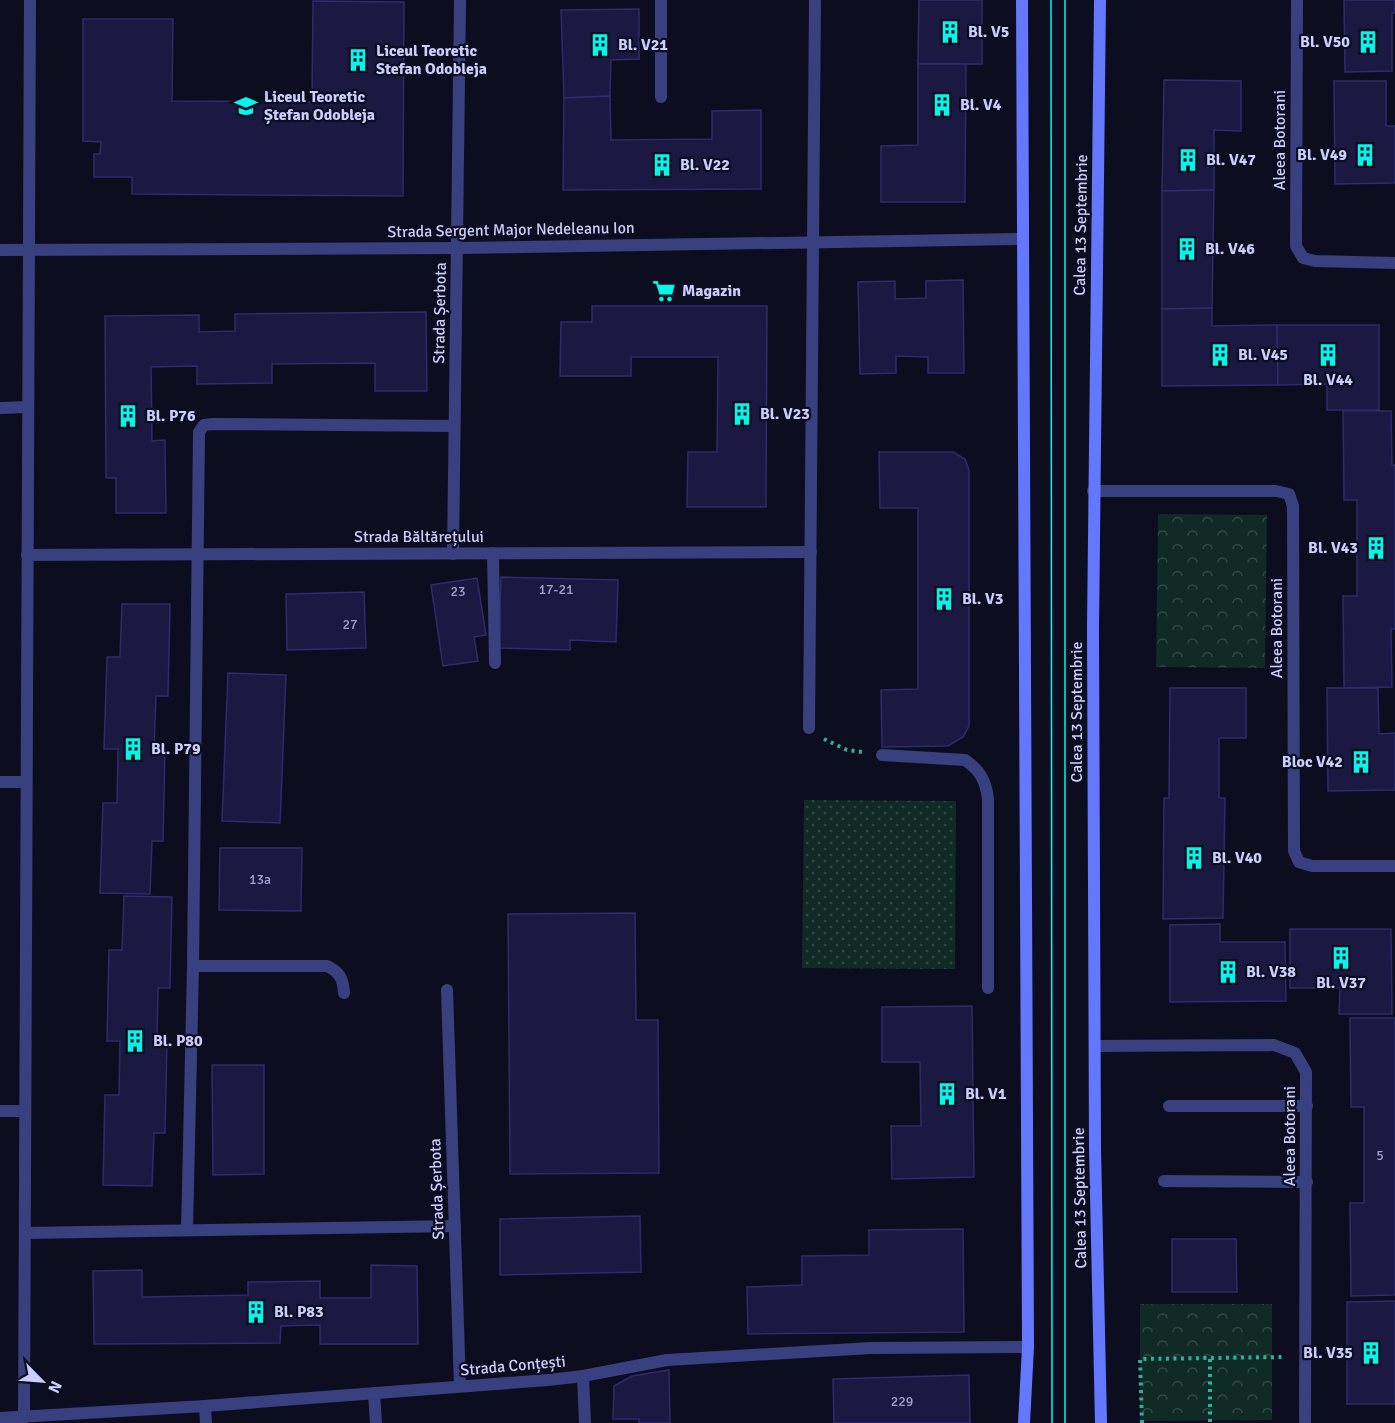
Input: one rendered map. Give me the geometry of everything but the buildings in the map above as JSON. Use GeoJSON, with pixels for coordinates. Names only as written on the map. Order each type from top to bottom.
{"type":"FeatureCollection","features":[{"type":"Feature","properties":{"kind":"main road"},"geometry":{"type":"LineString","coordinates":[[1022,0],[1028,1347],[1024,1423]]}},
{"type":"Feature","properties":{"kind":"main road","name":"Calea 13 Septembrie"},"geometry":{"type":"LineString","coordinates":[[1100,0],[1093,491],[1095,1161],[1101,1423]]}},
{"type":"Feature","properties":{"kind":"street"},"geometry":{"type":"LineString","coordinates":[[24,1418],[30,0]]}},
{"type":"Feature","properties":{"kind":"street","name":"Strada Șerbota"},"geometry":{"type":"LineString","coordinates":[[453,554],[460,0]]}},
{"type":"Feature","properties":{"kind":"street"},"geometry":{"type":"LineString","coordinates":[[661,0],[661,97]]}},
{"type":"Feature","properties":{"kind":"street"},"geometry":{"type":"LineString","coordinates":[[809,728],[815,0]]}},
{"type":"Feature","properties":{"kind":"street","name":"Aleea Botorani"},"geometry":{"type":"LineString","coordinates":[[1296,0],[1296,246],[1303,258],[1315,261],[1395,263]]}},
{"type":"Feature","properties":{"kind":"street","name":"Strada Sergent Major Nedeleanu Ion"},"geometry":{"type":"LineString","coordinates":[[0,250],[457,248],[1022,239]]}},
{"type":"Feature","properties":{"kind":"street"},"geometry":{"type":"LineString","coordinates":[[0,408],[28,407]]}},
{"type":"Feature","properties":{"kind":"street"},"geometry":{"type":"LineString","coordinates":[[187,1230],[193,966],[199,432],[204,425],[454,426]]}},
{"type":"Feature","properties":{"kind":"street","name":"Aleea Botorani"},"geometry":{"type":"LineString","coordinates":[[1093,491],[1276,491],[1289,494],[1293,506],[1294,851],[1299,862],[1311,866],[1395,866]]}},
{"type":"Feature","properties":{"kind":"street","name":"Strada Băltărețului"},"geometry":{"type":"LineString","coordinates":[[27,555],[811,552]]}},
{"type":"Feature","properties":{"kind":"street"},"geometry":{"type":"LineString","coordinates":[[493,554],[495,663]]}},
{"type":"Feature","properties":{"kind":"street"},"geometry":{"type":"LineString","coordinates":[[882,755],[964,760],[976,767],[984,779],[988,799],[988,988]]}},
{"type":"Feature","properties":{"kind":"street"},"geometry":{"type":"LineString","coordinates":[[0,782],[26,782]]}},
{"type":"Feature","properties":{"kind":"street"},"geometry":{"type":"LineString","coordinates":[[193,966],[327,966],[340,975],[344,993]]}},
{"type":"Feature","properties":{"kind":"street","name":"Strada Șerbota"},"geometry":{"type":"LineString","coordinates":[[447,990],[460,1386]]}},
{"type":"Feature","properties":{"kind":"street","name":"Aleea Botorani"},"geometry":{"type":"LineString","coordinates":[[1095,1046],[1274,1045],[1295,1053],[1306,1072],[1305,1423]]}},
{"type":"Feature","properties":{"kind":"street"},"geometry":{"type":"LineString","coordinates":[[1169,1106],[1307,1106]]}},
{"type":"Feature","properties":{"kind":"street"},"geometry":{"type":"LineString","coordinates":[[0,1111],[25,1111]]}},
{"type":"Feature","properties":{"kind":"street"},"geometry":{"type":"LineString","coordinates":[[1164,1181],[1307,1182]]}},
{"type":"Feature","properties":{"kind":"street"},"geometry":{"type":"LineString","coordinates":[[25,1233],[455,1226]]}},
{"type":"Feature","properties":{"kind":"street","name":"Strada Conțești"},"geometry":{"type":"LineString","coordinates":[[0,1418],[205,1406],[583,1376],[678,1360],[871,1348],[1028,1347]]}},
{"type":"Feature","properties":{"kind":"street"},"geometry":{"type":"LineString","coordinates":[[583,1376],[585,1423]]}},
{"type":"Feature","properties":{"kind":"street"},"geometry":{"type":"LineString","coordinates":[[374,1393],[376,1423]]}},
{"type":"Feature","properties":{"kind":"street"},"geometry":{"type":"LineString","coordinates":[[205,1406],[206,1423]]}},
{"type":"Feature","properties":{"kind":"path"},"geometry":{"type":"LineString","coordinates":[[809,728],[822,738],[847,750],[882,755]]}},
{"type":"Feature","properties":{"kind":"path"},"geometry":{"type":"LineString","coordinates":[[1142,1423],[1140,1359],[1305,1356]]}},
{"type":"Feature","properties":{"kind":"path"},"geometry":{"type":"LineString","coordinates":[[1210,1359],[1210,1423]]}},
{"type":"Feature","properties":{"kind":"green space"},"geometry":{"type":"Polygon","coordinates":[[[1158,514],[1267,515],[1265,668],[1156,667],[1158,514]]]}},
{"type":"Feature","properties":{"kind":"green space"},"geometry":{"type":"Polygon","coordinates":[[[804,800],[956,801],[955,969],[802,968],[804,800]]]}},
{"type":"Feature","properties":{"kind":"green space"},"geometry":{"type":"Polygon","coordinates":[[[1140,1304],[1272,1304],[1272,1420],[1140,1421],[1140,1304]]]}},
{"type":"Feature","properties":{"kind":"tram line"},"geometry":{"type":"LineString","coordinates":[[1051,0],[1052,1423]]}},
{"type":"Feature","properties":{"kind":"tram line"},"geometry":{"type":"LineString","coordinates":[[1065,0],[1065,1423]]}},
{"type":"Feature","properties":{"kind":"place","name":"Bl. V5"},"geometry":{"type":"Point","coordinates":[950,32]}},
{"type":"Feature","properties":{"kind":"place","name":"Bl. V50"},"geometry":{"type":"Point","coordinates":[1368,42]}},
{"type":"Feature","properties":{"kind":"place","name":"Bl. V21"},"geometry":{"type":"Point","coordinates":[600,45]}},
{"type":"Feature","properties":{"kind":"place","name":"Liceul Teoretic Stefan Odobleja"},"geometry":{"type":"Point","coordinates":[358,60]}},
{"type":"Feature","properties":{"kind":"place","name":"Bl. V4"},"geometry":{"type":"Point","coordinates":[942,105]}},
{"type":"Feature","properties":{"kind":"place","name":"Liceul Teoretic Ștefan Odobleja"},"geometry":{"type":"Point","coordinates":[246,106]}},
{"type":"Feature","properties":{"kind":"place","name":"Bl. V49"},"geometry":{"type":"Point","coordinates":[1365,155]}},
{"type":"Feature","properties":{"kind":"place","name":"Bl. V47"},"geometry":{"type":"Point","coordinates":[1188,160]}},
{"type":"Feature","properties":{"kind":"place","name":"Bl. V22"},"geometry":{"type":"Point","coordinates":[662,165]}},
{"type":"Feature","properties":{"kind":"place","name":"Bl. V46"},"geometry":{"type":"Point","coordinates":[1187,249]}},
{"type":"Feature","properties":{"kind":"place","name":"Magazin"},"geometry":{"type":"Point","coordinates":[664,291]}},
{"type":"Feature","properties":{"kind":"place","name":"Bl. V45"},"geometry":{"type":"Point","coordinates":[1220,355]}},
{"type":"Feature","properties":{"kind":"place","name":"Bl. V44"},"geometry":{"type":"Point","coordinates":[1328,355]}},
{"type":"Feature","properties":{"kind":"place","name":"Bl. V23"},"geometry":{"type":"Point","coordinates":[742,414]}},
{"type":"Feature","properties":{"kind":"place","name":"Bl. P76"},"geometry":{"type":"Point","coordinates":[128,416]}},
{"type":"Feature","properties":{"kind":"place","name":"Bl. V43"},"geometry":{"type":"Point","coordinates":[1376,548]}},
{"type":"Feature","properties":{"kind":"place","name":"Bl. V3"},"geometry":{"type":"Point","coordinates":[944,599]}},
{"type":"Feature","properties":{"kind":"place","name":"Bl. P79"},"geometry":{"type":"Point","coordinates":[133,749]}},
{"type":"Feature","properties":{"kind":"place","name":"Bloc V42"},"geometry":{"type":"Point","coordinates":[1361,762]}},
{"type":"Feature","properties":{"kind":"place","name":"Bl. V40"},"geometry":{"type":"Point","coordinates":[1194,858]}},
{"type":"Feature","properties":{"kind":"place","name":"Bl. V37"},"geometry":{"type":"Point","coordinates":[1341,958]}},
{"type":"Feature","properties":{"kind":"place","name":"Bl. V38"},"geometry":{"type":"Point","coordinates":[1228,972]}},
{"type":"Feature","properties":{"kind":"place","name":"Bl. P80"},"geometry":{"type":"Point","coordinates":[135,1041]}},
{"type":"Feature","properties":{"kind":"place","name":"Bl. V1"},"geometry":{"type":"Point","coordinates":[947,1094]}},
{"type":"Feature","properties":{"kind":"place","name":"Bl. P83"},"geometry":{"type":"Point","coordinates":[256,1312]}},
{"type":"Feature","properties":{"kind":"place","name":"Bl. V35"},"geometry":{"type":"Point","coordinates":[1371,1353]}}]}
